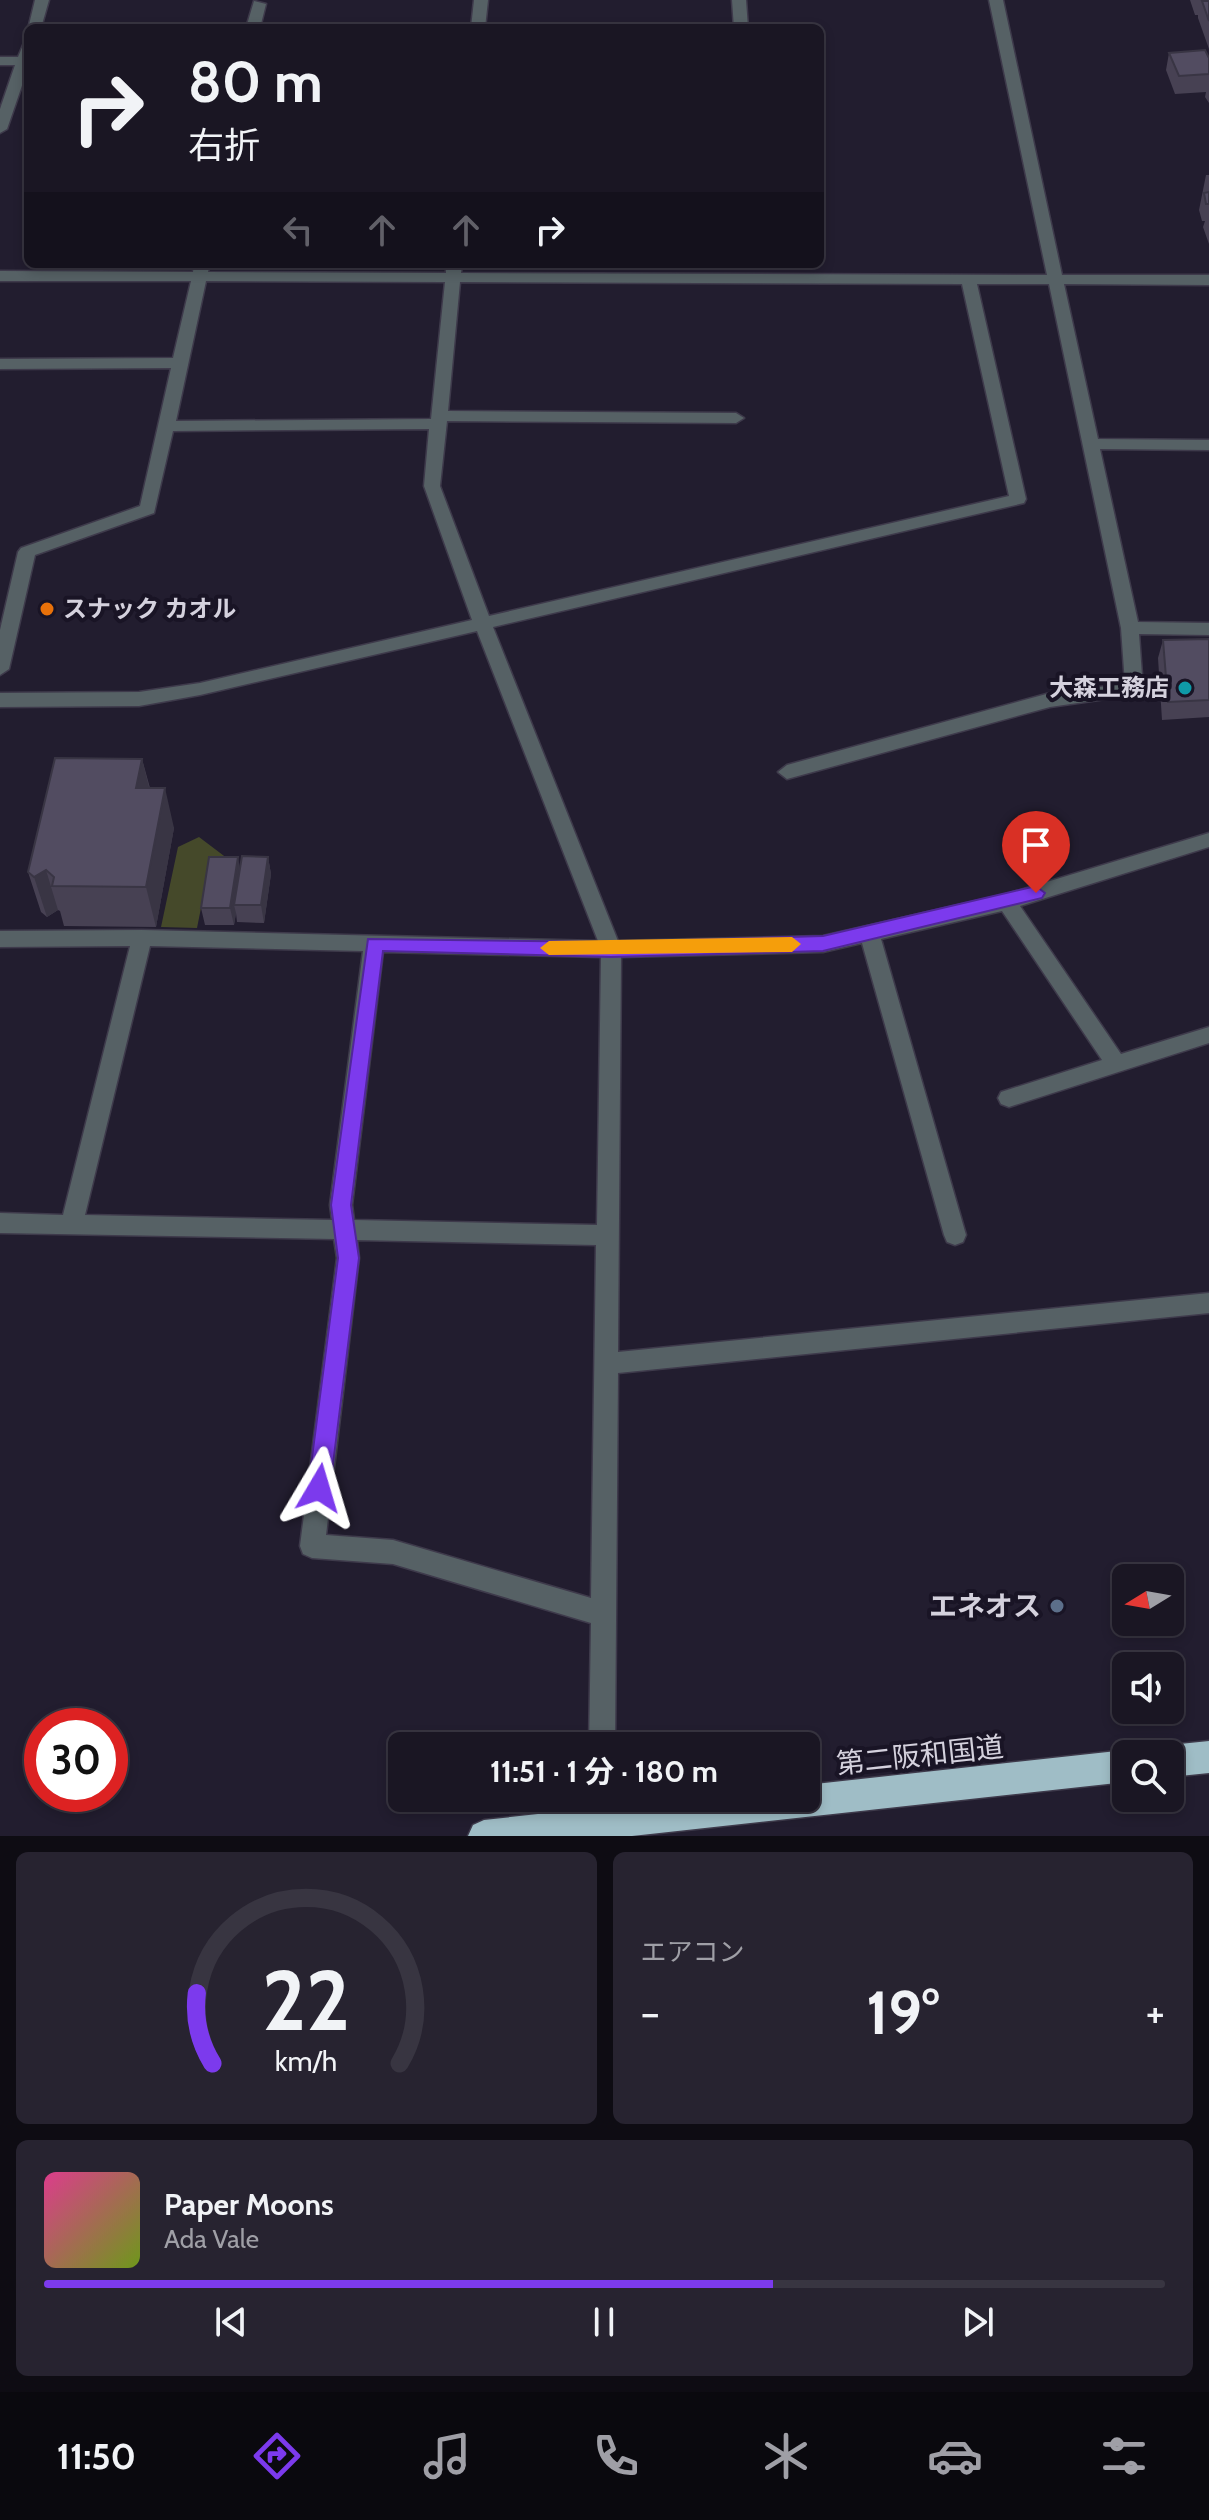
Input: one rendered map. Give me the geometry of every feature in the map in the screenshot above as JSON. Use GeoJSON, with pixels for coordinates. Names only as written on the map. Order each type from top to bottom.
{"type":"FeatureCollection","features":[{"type":"Feature","properties":{"kind":"highway"},"geometry":{"type":"LineString","coordinates":[[1184,1760],[1209,1757]]}},
{"type":"Feature","properties":{"kind":"highway","name":"第二阪和国道"},"geometry":{"type":"LineString","coordinates":[[484,1836],[601,1820],[1112,1767]]}},
{"type":"Feature","properties":{"kind":"street"},"geometry":{"type":"LineString","coordinates":[[35,24],[42,0]]}},
{"type":"Feature","properties":{"kind":"street"},"geometry":{"type":"LineString","coordinates":[[478,24],[481,0]]}},
{"type":"Feature","properties":{"kind":"street"},"geometry":{"type":"LineString","coordinates":[[739,0],[741,24]]}},
{"type":"Feature","properties":{"kind":"street"},"geometry":{"type":"LineString","coordinates":[[787,772],[1050,700],[1134,689],[1130,628],[996,0]]}},
{"type":"Feature","properties":{"kind":"street"},"geometry":{"type":"LineString","coordinates":[[254,24],[259,4]]}},
{"type":"Feature","properties":{"kind":"street"},"geometry":{"type":"LineString","coordinates":[[0,61],[24,57]]}},
{"type":"Feature","properties":{"kind":"street"},"geometry":{"type":"LineString","coordinates":[[0,129],[24,65]]}},
{"type":"Feature","properties":{"kind":"street"},"geometry":{"type":"LineString","coordinates":[[0,276],[200,269],[454,269],[754,271],[969,281],[1209,280]]}},
{"type":"Feature","properties":{"kind":"street"},"geometry":{"type":"LineString","coordinates":[[0,669],[27,552],[148,509],[200,269]]}},
{"type":"Feature","properties":{"kind":"street"},"geometry":{"type":"LineString","coordinates":[[454,269],[432,486],[482,622],[611,949],[605,1235],[602,1732]]}},
{"type":"Feature","properties":{"kind":"street"},"geometry":{"type":"LineString","coordinates":[[0,700],[139,699],[200,689],[1018,499],[969,281]]}},
{"type":"Feature","properties":{"kind":"street"},"geometry":{"type":"LineString","coordinates":[[0,364],[180,363]]}},
{"type":"Feature","properties":{"kind":"street"},"geometry":{"type":"LineString","coordinates":[[167,426],[736,418]]}},
{"type":"Feature","properties":{"kind":"street"},"geometry":{"type":"LineString","coordinates":[[1092,444],[1209,445]]}},
{"type":"Feature","properties":{"kind":"street"},"geometry":{"type":"LineString","coordinates":[[1130,628],[1209,629]]}},
{"type":"Feature","properties":{"kind":"street"},"geometry":{"type":"LineString","coordinates":[[0,939],[142,938],[611,949],[823,944],[1007,902],[1209,840]]}},
{"type":"Feature","properties":{"kind":"street"},"geometry":{"type":"LineString","coordinates":[[1007,902],[1116,1064]]}},
{"type":"Feature","properties":{"kind":"street"},"geometry":{"type":"LineString","coordinates":[[869,933],[955,1235]]}},
{"type":"Feature","properties":{"kind":"street"},"geometry":{"type":"LineString","coordinates":[[72,1224],[142,938]]}},
{"type":"Feature","properties":{"kind":"street"},"geometry":{"type":"LineString","coordinates":[[374,944],[341,1205],[348,1258],[312,1546],[393,1552],[602,1614]]}},
{"type":"Feature","properties":{"kind":"street"},"geometry":{"type":"LineString","coordinates":[[1009,1098],[1209,1035]]}},
{"type":"Feature","properties":{"kind":"street"},"geometry":{"type":"LineString","coordinates":[[0,1223],[605,1235]]}},
{"type":"Feature","properties":{"kind":"street"},"geometry":{"type":"LineString","coordinates":[[604,1364],[1209,1303]]}},
{"type":"Feature","properties":{"kind":"green space"},"geometry":{"type":"Polygon","coordinates":[[[199,837],[240,868],[209,868],[197,928],[161,927],[178,847],[199,837]]]}},
{"type":"Feature","properties":{"kind":"building"},"geometry":{"type":"Polygon","coordinates":[[[1202,1],[1209,1],[1209,21],[1202,1]]]}},
{"type":"Feature","properties":{"kind":"building"},"geometry":{"type":"Polygon","coordinates":[[[1205,50],[1209,58],[1209,74],[1179,76],[1169,53],[1205,50]]]}},
{"type":"Feature","properties":{"kind":"building"},"geometry":{"type":"Polygon","coordinates":[[[1209,192],[1209,204],[1206,204],[1204,193],[1209,192]]]}},
{"type":"Feature","properties":{"kind":"building","name":"大森工務店"},"geometry":{"type":"Polygon","coordinates":[[[1209,639],[1209,700],[1168,702],[1163,640],[1209,639]]]}},
{"type":"Feature","properties":{"kind":"building"},"geometry":{"type":"Polygon","coordinates":[[[55,758],[142,759],[136,788],[165,788],[146,887],[52,886],[54,877],[46,870],[34,877],[28,872],[55,758]]]}},
{"type":"Feature","properties":{"kind":"building"},"geometry":{"type":"Polygon","coordinates":[[[242,856],[268,857],[261,905],[234,905],[242,856]]]}},
{"type":"Feature","properties":{"kind":"building"},"geometry":{"type":"Polygon","coordinates":[[[209,857],[238,857],[230,908],[201,908],[209,857]]]}},
{"type":"Feature","properties":{"kind":"slow traffic"},"geometry":{"type":"LineString","coordinates":[[549,948],[792,944]]}},
{"type":"Feature","properties":{"kind":"place","name":"スナック カオル"},"geometry":{"type":"Point","coordinates":[47,609]}},
{"type":"Feature","properties":{"kind":"place","name":"大森工務店"},"geometry":{"type":"Point","coordinates":[1185,688]}},
{"type":"Feature","properties":{"kind":"place","name":"エネオス"},"geometry":{"type":"Point","coordinates":[1057,1606]}},
{"type":"Feature","properties":{"kind":"route"},"geometry":{"type":"LineString","coordinates":[[319,1488],[348,1258],[341,1205],[374,944],[611,949],[823,944],[1036,893]]}}]}
